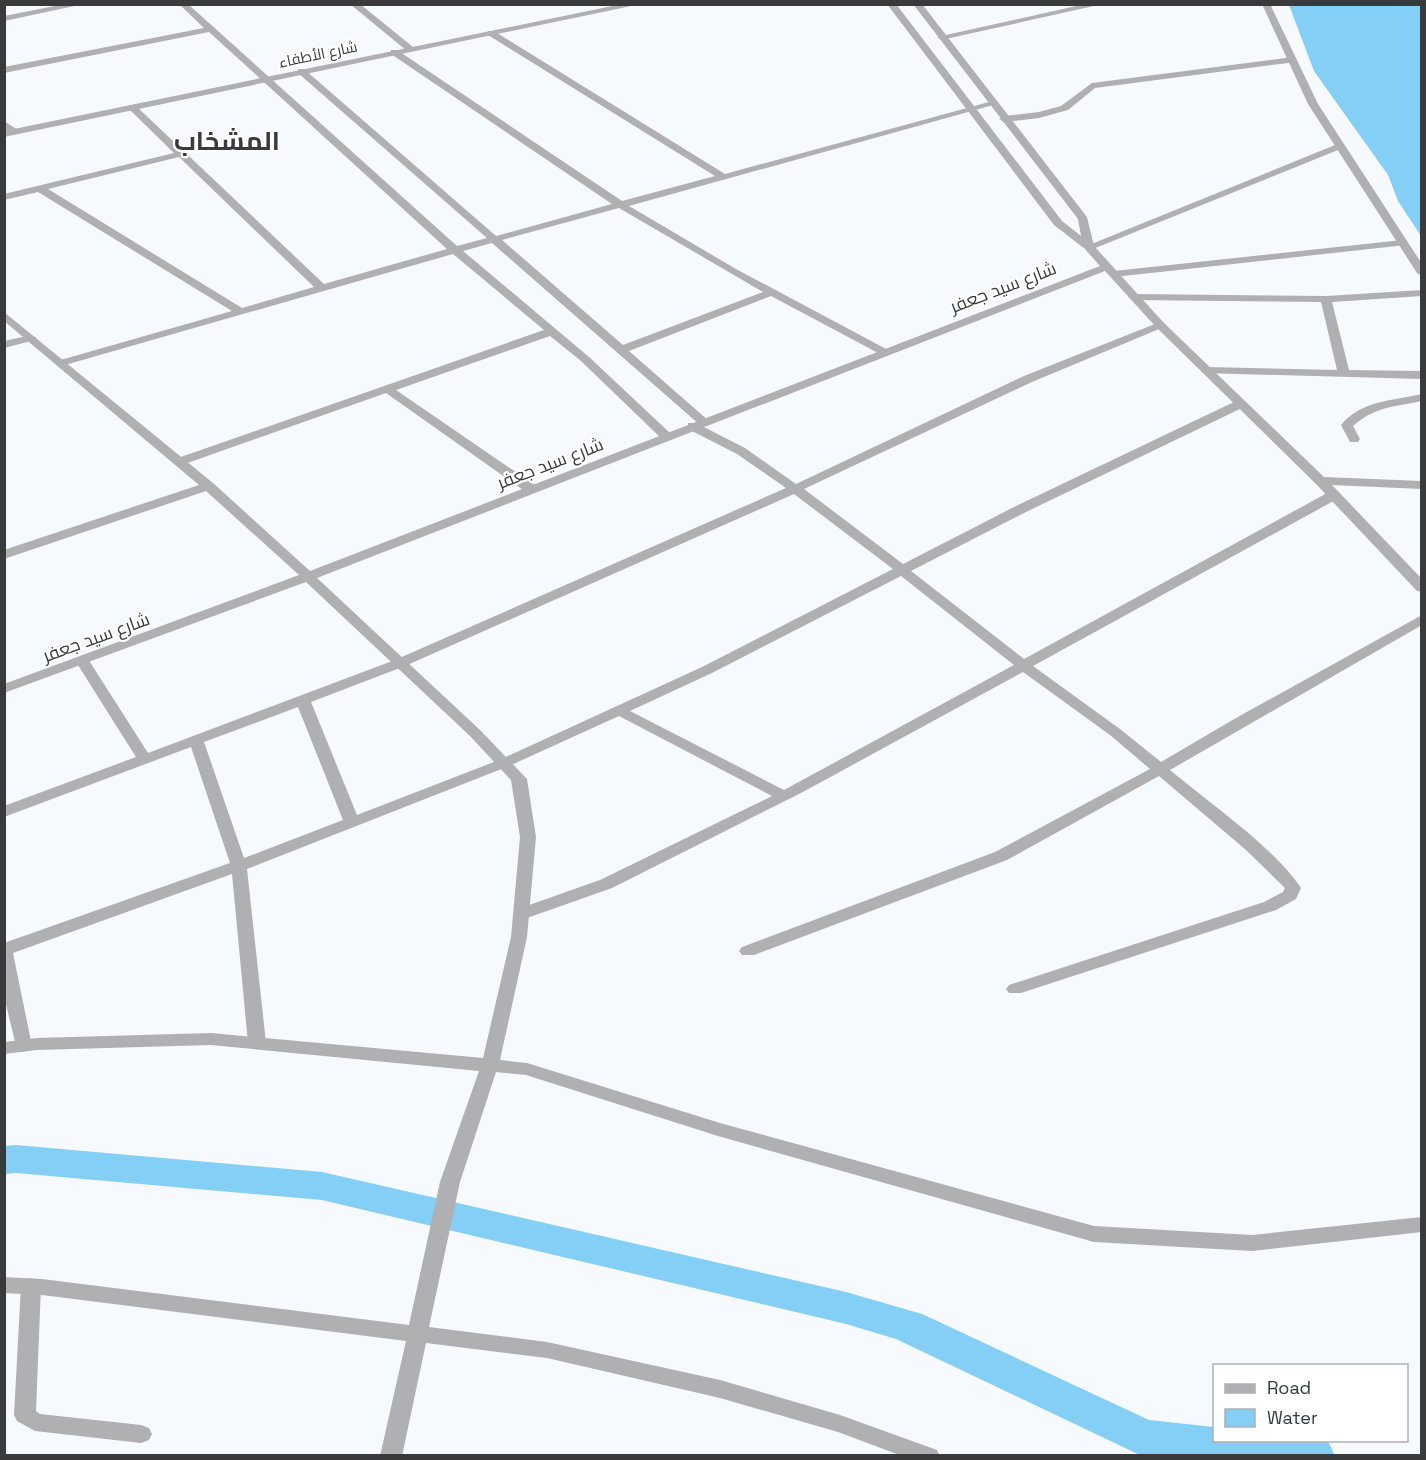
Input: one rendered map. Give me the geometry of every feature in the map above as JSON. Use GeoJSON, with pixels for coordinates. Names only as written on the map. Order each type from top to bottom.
{"type":"FeatureCollection","features":[{"type":"Feature","properties":{"kind":"street"},"geometry":{"type":"LineString","coordinates":[[4,18],[80,4]]}},
{"type":"Feature","properties":{"kind":"street"},"geometry":{"type":"LineString","coordinates":[[183,4],[455,250],[585,359],[666,436]]}},
{"type":"Feature","properties":{"kind":"street"},"geometry":{"type":"LineString","coordinates":[[354,4],[410,49]]}},
{"type":"Feature","properties":{"kind":"street","name":"شارع الأطفاء"},"geometry":{"type":"LineString","coordinates":[[10,133],[301,71],[637,4]]}},
{"type":"Feature","properties":{"kind":"street"},"geometry":{"type":"LineString","coordinates":[[891,4],[1058,223],[1089,247],[1160,325],[1321,481],[1422,588]]}},
{"type":"Feature","properties":{"kind":"street"},"geometry":{"type":"LineString","coordinates":[[917,4],[1083,219],[1089,247]]}},
{"type":"Feature","properties":{"kind":"street"},"geometry":{"type":"LineString","coordinates":[[941,37],[1099,4]]}},
{"type":"Feature","properties":{"kind":"street"},"geometry":{"type":"LineString","coordinates":[[1266,4],[1313,104],[1422,273]]}},
{"type":"Feature","properties":{"kind":"street"},"geometry":{"type":"LineString","coordinates":[[4,70],[210,29]]}},
{"type":"Feature","properties":{"kind":"street"},"geometry":{"type":"LineString","coordinates":[[491,33],[722,176]]}},
{"type":"Feature","properties":{"kind":"street"},"geometry":{"type":"LineString","coordinates":[[394,52],[619,204],[772,292],[884,352]]}},
{"type":"Feature","properties":{"kind":"street"},"geometry":{"type":"LineString","coordinates":[[1004,119],[1062,109],[1072,105],[1081,93],[1092,86],[1293,60]]}},
{"type":"Feature","properties":{"kind":"street"},"geometry":{"type":"LineString","coordinates":[[301,71],[621,350],[698,424],[741,451],[838,520],[1023,665],[1161,769],[1286,878],[1293,888],[1290,895],[1270,906],[1015,989]]}},
{"type":"Feature","properties":{"kind":"street"},"geometry":{"type":"LineString","coordinates":[[62,363],[492,239],[992,104]]}},
{"type":"Feature","properties":{"kind":"street"},"geometry":{"type":"LineString","coordinates":[[132,107],[321,288]]}},
{"type":"Feature","properties":{"kind":"street"},"geometry":{"type":"LineString","coordinates":[[4,124],[10,133]]}},
{"type":"Feature","properties":{"kind":"street"},"geometry":{"type":"LineString","coordinates":[[1089,247],[1340,146]]}},
{"type":"Feature","properties":{"kind":"street"},"geometry":{"type":"LineString","coordinates":[[4,197],[181,154]]}},
{"type":"Feature","properties":{"kind":"street"},"geometry":{"type":"LineString","coordinates":[[39,188],[240,311]]}},
{"type":"Feature","properties":{"kind":"street","name":"شارع سيد جعفر"},"geometry":{"type":"LineString","coordinates":[[4,689],[83,662],[307,577],[884,352],[1111,271],[1402,243]]}},
{"type":"Feature","properties":{"kind":"street"},"geometry":{"type":"LineString","coordinates":[[621,350],[772,292]]}},
{"type":"Feature","properties":{"kind":"street"},"geometry":{"type":"LineString","coordinates":[[1134,297],[1326,299],[1422,293]]}},
{"type":"Feature","properties":{"kind":"street"},"geometry":{"type":"LineString","coordinates":[[1326,299],[1344,374]]}},
{"type":"Feature","properties":{"kind":"street"},"geometry":{"type":"LineString","coordinates":[[4,315],[208,486],[475,733],[519,779],[528,837],[519,937],[490,1065],[450,1182],[391,1455]]}},
{"type":"Feature","properties":{"kind":"street"},"geometry":{"type":"LineString","coordinates":[[4,812],[400,663],[794,489],[1028,379],[1160,325]]}},
{"type":"Feature","properties":{"kind":"street"},"geometry":{"type":"LineString","coordinates":[[179,462],[552,331]]}},
{"type":"Feature","properties":{"kind":"street"},"geometry":{"type":"LineString","coordinates":[[4,345],[31,338]]}},
{"type":"Feature","properties":{"kind":"street"},"geometry":{"type":"LineString","coordinates":[[1207,371],[1422,375]]}},
{"type":"Feature","properties":{"kind":"street"},"geometry":{"type":"LineString","coordinates":[[387,389],[531,489]]}},
{"type":"Feature","properties":{"kind":"street"},"geometry":{"type":"LineString","coordinates":[[1354,439],[1347,425],[1362,411],[1382,403],[1422,397]]}},
{"type":"Feature","properties":{"kind":"street"},"geometry":{"type":"LineString","coordinates":[[1240,404],[1021,509],[707,670],[504,763],[239,866],[5,950],[14,1047],[211,1039],[527,1069],[718,1129],[1094,1234],[1252,1243],[1422,1224]]}},
{"type":"Feature","properties":{"kind":"street"},"geometry":{"type":"LineString","coordinates":[[1321,481],[1422,485]]}},
{"type":"Feature","properties":{"kind":"street"},"geometry":{"type":"LineString","coordinates":[[4,555],[208,486]]}},
{"type":"Feature","properties":{"kind":"street"},"geometry":{"type":"LineString","coordinates":[[521,914],[606,884],[784,796],[1334,495]]}},
{"type":"Feature","properties":{"kind":"street"},"geometry":{"type":"LineString","coordinates":[[748,951],[1001,856],[1161,769],[1422,619]]}},
{"type":"Feature","properties":{"kind":"street"},"geometry":{"type":"LineString","coordinates":[[83,662],[145,760]]}},
{"type":"Feature","properties":{"kind":"street"},"geometry":{"type":"LineString","coordinates":[[303,701],[352,822]]}},
{"type":"Feature","properties":{"kind":"street"},"geometry":{"type":"LineString","coordinates":[[619,710],[649,728],[784,796]]}},
{"type":"Feature","properties":{"kind":"street"},"geometry":{"type":"LineString","coordinates":[[196,740],[239,866],[257,1043]]}},
{"type":"Feature","properties":{"kind":"street"},"geometry":{"type":"LineString","coordinates":[[4,1285],[31,1286],[547,1350],[720,1389],[840,1424],[929,1455]]}},
{"type":"Feature","properties":{"kind":"street"},"geometry":{"type":"LineString","coordinates":[[31,1286],[25,1415],[34,1422],[141,1434]]}},
{"type":"Feature","properties":{"kind":"water"},"geometry":{"type":"Polygon","coordinates":[[[1289,5],[1421,5],[1421,236],[1398,201],[1388,175],[1314,71],[1289,5]]]}},
{"type":"Feature","properties":{"kind":"waterway"},"geometry":{"type":"LineString","coordinates":[[4,1160],[16,1159],[322,1186],[846,1308],[908,1326],[1144,1438],[1314,1456]]}},
{"type":"Feature","properties":{"kind":"district","name":"المشخاب"},"geometry":{"type":"Point","coordinates":[227,141]}}]}
